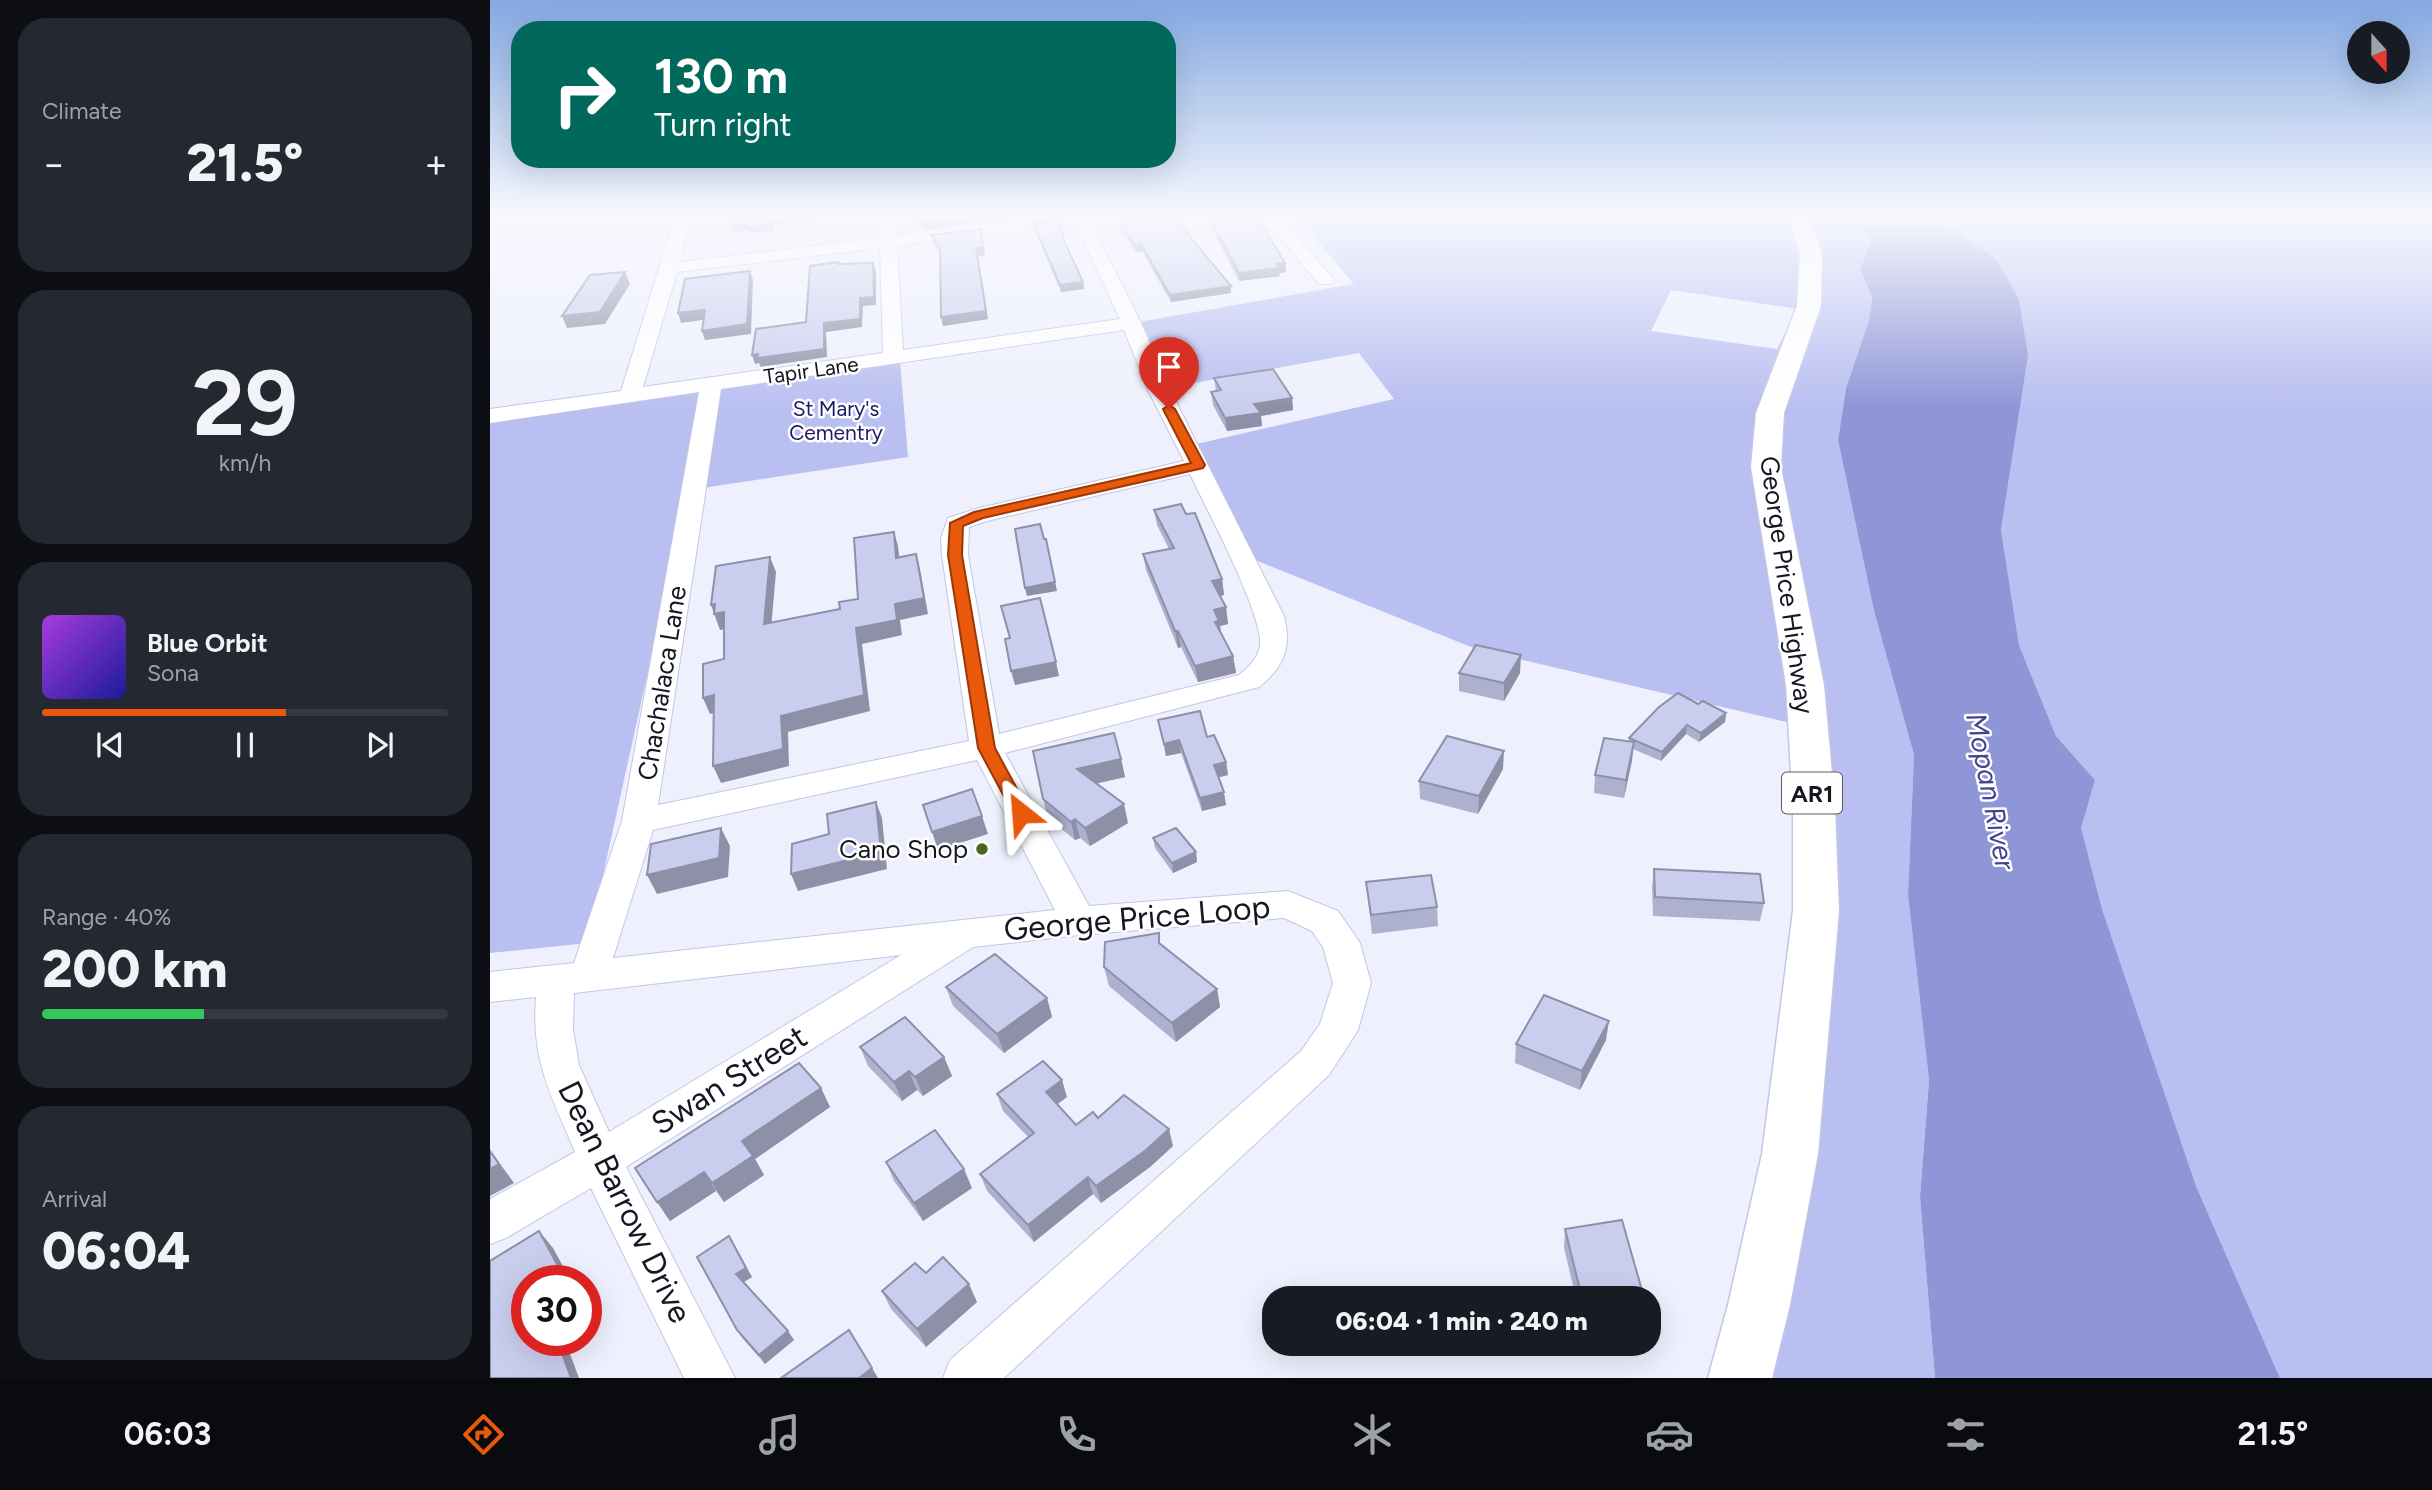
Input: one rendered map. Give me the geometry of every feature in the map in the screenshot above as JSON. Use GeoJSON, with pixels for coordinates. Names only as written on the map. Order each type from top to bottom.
{"type":"FeatureCollection","features":[{"type":"Feature","properties":{"kind":"highway","name":"George Price Highway"},"geometry":{"type":"LineString","coordinates":[[1740,1378],[1759,1305],[1790,1154],[1816,911],[1814,807],[1805,685],[1766,467],[1770,413],[1795,348],[1811,292],[1811,278]]}},
{"type":"Feature","properties":{"kind":"street"},"geometry":{"type":"LineString","coordinates":[[630,396],[667,278]]}},
{"type":"Feature","properties":{"kind":"street"},"geometry":{"type":"LineString","coordinates":[[890,278],[893,358]]}},
{"type":"Feature","properties":{"kind":"street"},"geometry":{"type":"LineString","coordinates":[[639,821],[986,748],[1249,681],[1263,671],[1274,651],[1275,634],[1270,616],[1159,390],[1111,278]]}},
{"type":"Feature","properties":{"kind":"street","name":"Tapir Lane"},"geometry":{"type":"LineString","coordinates":[[490,416],[1131,323]]}},
{"type":"Feature","properties":{"kind":"street","name":"Chachalaca Lane"},"geometry":{"type":"LineString","coordinates":[[572,978],[639,821],[711,384]]}},
{"type":"Feature","properties":{"kind":"street"},"geometry":{"type":"LineString","coordinates":[[1079,921],[986,748],[955,555],[957,523],[979,515],[1198,465]]}},
{"type":"Feature","properties":{"kind":"street","name":"George Price Loop"},"geometry":{"type":"LineString","coordinates":[[490,987],[1079,921],[1288,904],[1325,920],[1341,943],[1352,984],[1338,1030],[1315,1063],[968,1378]]}},
{"type":"Feature","properties":{"kind":"street","name":"Swan Street"},"geometry":{"type":"LineString","coordinates":[[490,1223],[600,1160],[965,934]]}},
{"type":"Feature","properties":{"kind":"street","name":"Dean Barrow Drive"},"geometry":{"type":"LineString","coordinates":[[572,978],[553,1029],[559,1065],[600,1160],[710,1378]]}},
{"type":"Feature","properties":{"kind":"green space"},"geometry":{"type":"Polygon","coordinates":[[[1349,278],[1864,278],[1872,297],[1869,320],[1846,388],[1838,440],[1874,611],[1914,755],[1908,895],[1929,1080],[1920,1197],[1935,1378],[1716,1378],[1746,1279],[1802,946],[1791,723],[1476,649],[1255,560],[1192,445],[1394,399],[1359,353],[1167,388],[1133,323],[1354,284],[1349,278]],[[1671,290],[1651,331],[1777,349],[1798,309],[1671,290]]]}},
{"type":"Feature","properties":{"kind":"green space"},"geometry":{"type":"Polygon","coordinates":[[[2002,278],[2432,278],[2432,1378],[2280,1378],[2196,1186],[2102,909],[2080,828],[2095,780],[2056,736],[2019,645],[2001,530],[2028,356],[2002,278]]]}},
{"type":"Feature","properties":{"kind":"green space","name":"St Mary's Cementry"},"geometry":{"type":"Polygon","coordinates":[[[900,361],[908,457],[702,488],[717,390],[900,361]]]}},
{"type":"Feature","properties":{"kind":"green space"},"geometry":{"type":"Polygon","coordinates":[[[710,391],[588,943],[490,953],[490,421],[710,391]]]}},
{"type":"Feature","properties":{"kind":"water","name":"Mopan River"},"geometry":{"type":"Polygon","coordinates":[[[1864,278],[2007,278],[2019,300],[2028,356],[2001,530],[2019,645],[2056,736],[2095,780],[2081,828],[2102,909],[2196,1186],[2280,1378],[1935,1378],[1920,1197],[1929,1080],[1908,895],[1914,755],[1874,611],[1838,440],[1846,388],[1869,320],[1872,297],[1864,278]]]}},
{"type":"Feature","properties":{"kind":"building"},"geometry":{"type":"Polygon","coordinates":[[[588,278],[621,278],[600,312],[562,316],[588,278]]]}},
{"type":"Feature","properties":{"kind":"building"},"geometry":{"type":"Polygon","coordinates":[[[750,278],[747,324],[702,331],[705,310],[678,313],[685,279],[750,278]]]}},
{"type":"Feature","properties":{"kind":"building"},"geometry":{"type":"Polygon","coordinates":[[[809,278],[873,278],[874,297],[860,298],[860,319],[824,323],[824,349],[758,358],[758,354],[752,355],[756,329],[806,322],[809,278]]]}},
{"type":"Feature","properties":{"kind":"building"},"geometry":{"type":"Polygon","coordinates":[[[940,278],[981,278],[986,311],[941,317],[940,278]]]}},
{"type":"Feature","properties":{"kind":"building"},"geometry":{"type":"Polygon","coordinates":[[[1057,278],[1081,278],[1083,282],[1060,285],[1057,278]]]}},
{"type":"Feature","properties":{"kind":"building"},"geometry":{"type":"Polygon","coordinates":[[[1161,278],[1225,278],[1231,286],[1170,295],[1161,278]]]}},
{"type":"Feature","properties":{"kind":"building"},"geometry":{"type":"Polygon","coordinates":[[[1273,369],[1292,398],[1254,404],[1261,413],[1225,418],[1211,392],[1221,390],[1214,378],[1273,369]]]}},
{"type":"Feature","properties":{"kind":"building"},"geometry":{"type":"Polygon","coordinates":[[[1181,504],[1186,514],[1195,513],[1222,579],[1212,581],[1226,607],[1214,610],[1219,621],[1215,622],[1233,656],[1195,666],[1178,631],[1175,631],[1143,554],[1174,548],[1154,510],[1181,504]]]}},
{"type":"Feature","properties":{"kind":"building"},"geometry":{"type":"Polygon","coordinates":[[[1040,524],[1055,582],[1025,588],[1015,529],[1040,524]]]}},
{"type":"Feature","properties":{"kind":"building"},"geometry":{"type":"Polygon","coordinates":[[[894,532],[896,558],[916,554],[924,598],[895,604],[897,620],[856,628],[864,695],[781,716],[783,749],[713,766],[714,695],[703,698],[703,664],[724,659],[724,612],[714,614],[715,604],[711,605],[716,566],[770,557],[764,624],[840,609],[839,602],[858,599],[854,538],[894,532]]]}},
{"type":"Feature","properties":{"kind":"building"},"geometry":{"type":"Polygon","coordinates":[[[1040,598],[1056,662],[1011,671],[1005,639],[1010,638],[1001,606],[1040,598]]]}},
{"type":"Feature","properties":{"kind":"building"},"geometry":{"type":"Polygon","coordinates":[[[1476,645],[1521,655],[1504,683],[1459,673],[1476,645]]]}},
{"type":"Feature","properties":{"kind":"building"},"geometry":{"type":"Polygon","coordinates":[[[1678,693],[1698,704],[1703,701],[1726,713],[1701,733],[1687,725],[1662,752],[1629,738],[1659,707],[1678,693]]]}},
{"type":"Feature","properties":{"kind":"building"},"geometry":{"type":"Polygon","coordinates":[[[1200,711],[1207,737],[1214,735],[1226,762],[1214,765],[1224,792],[1200,798],[1179,740],[1164,744],[1158,720],[1200,711]]]}},
{"type":"Feature","properties":{"kind":"building"},"geometry":{"type":"Polygon","coordinates":[[[1114,733],[1121,759],[1077,769],[1124,804],[1085,828],[1075,819],[1071,822],[1043,799],[1033,751],[1114,733]]]}},
{"type":"Feature","properties":{"kind":"building"},"geometry":{"type":"Polygon","coordinates":[[[1447,736],[1504,751],[1479,796],[1419,781],[1447,736]]]}},
{"type":"Feature","properties":{"kind":"building"},"geometry":{"type":"Polygon","coordinates":[[[1604,738],[1634,742],[1626,780],[1595,775],[1604,738]]]}},
{"type":"Feature","properties":{"kind":"building"},"geometry":{"type":"Polygon","coordinates":[[[972,789],[982,816],[932,832],[923,805],[972,789]]]}},
{"type":"Feature","properties":{"kind":"building"},"geometry":{"type":"Polygon","coordinates":[[[876,802],[881,852],[791,874],[792,844],[829,834],[827,814],[876,802]]]}},
{"type":"Feature","properties":{"kind":"building"},"geometry":{"type":"Polygon","coordinates":[[[721,828],[719,858],[647,875],[651,844],[721,828]]]}},
{"type":"Feature","properties":{"kind":"building"},"geometry":{"type":"Polygon","coordinates":[[[1176,828],[1196,852],[1172,863],[1153,838],[1176,828]]]}},
{"type":"Feature","properties":{"kind":"building"},"geometry":{"type":"Polygon","coordinates":[[[1654,869],[1760,874],[1764,903],[1655,897],[1654,869]]]}},
{"type":"Feature","properties":{"kind":"building"},"geometry":{"type":"Polygon","coordinates":[[[1431,875],[1437,907],[1371,915],[1366,882],[1431,875]]]}},
{"type":"Feature","properties":{"kind":"building"},"geometry":{"type":"Polygon","coordinates":[[[1159,933],[1159,943],[1217,989],[1172,1023],[1104,967],[1105,942],[1159,933]]]}},
{"type":"Feature","properties":{"kind":"building"},"geometry":{"type":"Polygon","coordinates":[[[995,954],[1047,998],[997,1034],[946,987],[995,954]]]}},
{"type":"Feature","properties":{"kind":"building"},"geometry":{"type":"Polygon","coordinates":[[[1544,995],[1609,1021],[1582,1071],[1516,1044],[1544,995]]]}},
{"type":"Feature","properties":{"kind":"building"},"geometry":{"type":"Polygon","coordinates":[[[905,1017],[944,1057],[915,1077],[909,1071],[894,1082],[860,1047],[905,1017]]]}},
{"type":"Feature","properties":{"kind":"building"},"geometry":{"type":"Polygon","coordinates":[[[1043,1061],[1062,1080],[1046,1092],[1076,1125],[1093,1112],[1098,1118],[1124,1095],[1169,1129],[1146,1150],[1096,1186],[1088,1177],[1028,1225],[980,1174],[1034,1133],[997,1094],[1043,1061]]]}},
{"type":"Feature","properties":{"kind":"building"},"geometry":{"type":"Polygon","coordinates":[[[799,1063],[821,1088],[742,1141],[753,1156],[712,1183],[704,1172],[657,1202],[635,1168],[799,1063]]]}},
{"type":"Feature","properties":{"kind":"building"},"geometry":{"type":"Polygon","coordinates":[[[935,1130],[964,1169],[914,1203],[886,1162],[935,1130]]]}},
{"type":"Feature","properties":{"kind":"building"},"geometry":{"type":"Polygon","coordinates":[[[490,1151],[499,1164],[490,1169],[490,1151]]]}},
{"type":"Feature","properties":{"kind":"building"},"geometry":{"type":"Polygon","coordinates":[[[1622,1220],[1641,1286],[1579,1286],[1565,1229],[1622,1220]]]}},
{"type":"Feature","properties":{"kind":"building"},"geometry":{"type":"Polygon","coordinates":[[[539,1231],[557,1265],[511,1265],[511,1356],[563,1356],[571,1378],[490,1378],[490,1261],[539,1231]]]}},
{"type":"Feature","properties":{"kind":"building"},"geometry":{"type":"Polygon","coordinates":[[[729,1236],[746,1268],[736,1274],[788,1331],[759,1355],[737,1330],[697,1257],[729,1236]]]}},
{"type":"Feature","properties":{"kind":"building"},"geometry":{"type":"Polygon","coordinates":[[[943,1257],[969,1284],[917,1329],[882,1291],[915,1263],[926,1273],[943,1257]]]}},
{"type":"Feature","properties":{"kind":"building"},"geometry":{"type":"Polygon","coordinates":[[[849,1330],[872,1368],[859,1378],[781,1378],[849,1330]]]}},
{"type":"Feature","properties":{"kind":"place","name":"Cano Shop"},"geometry":{"type":"Point","coordinates":[982,849]}},
{"type":"Feature","properties":{"kind":"route"},"geometry":{"type":"LineString","coordinates":[[1021,813],[986,748],[955,555],[957,523],[979,515],[1198,465],[1169,409]]}}]}
